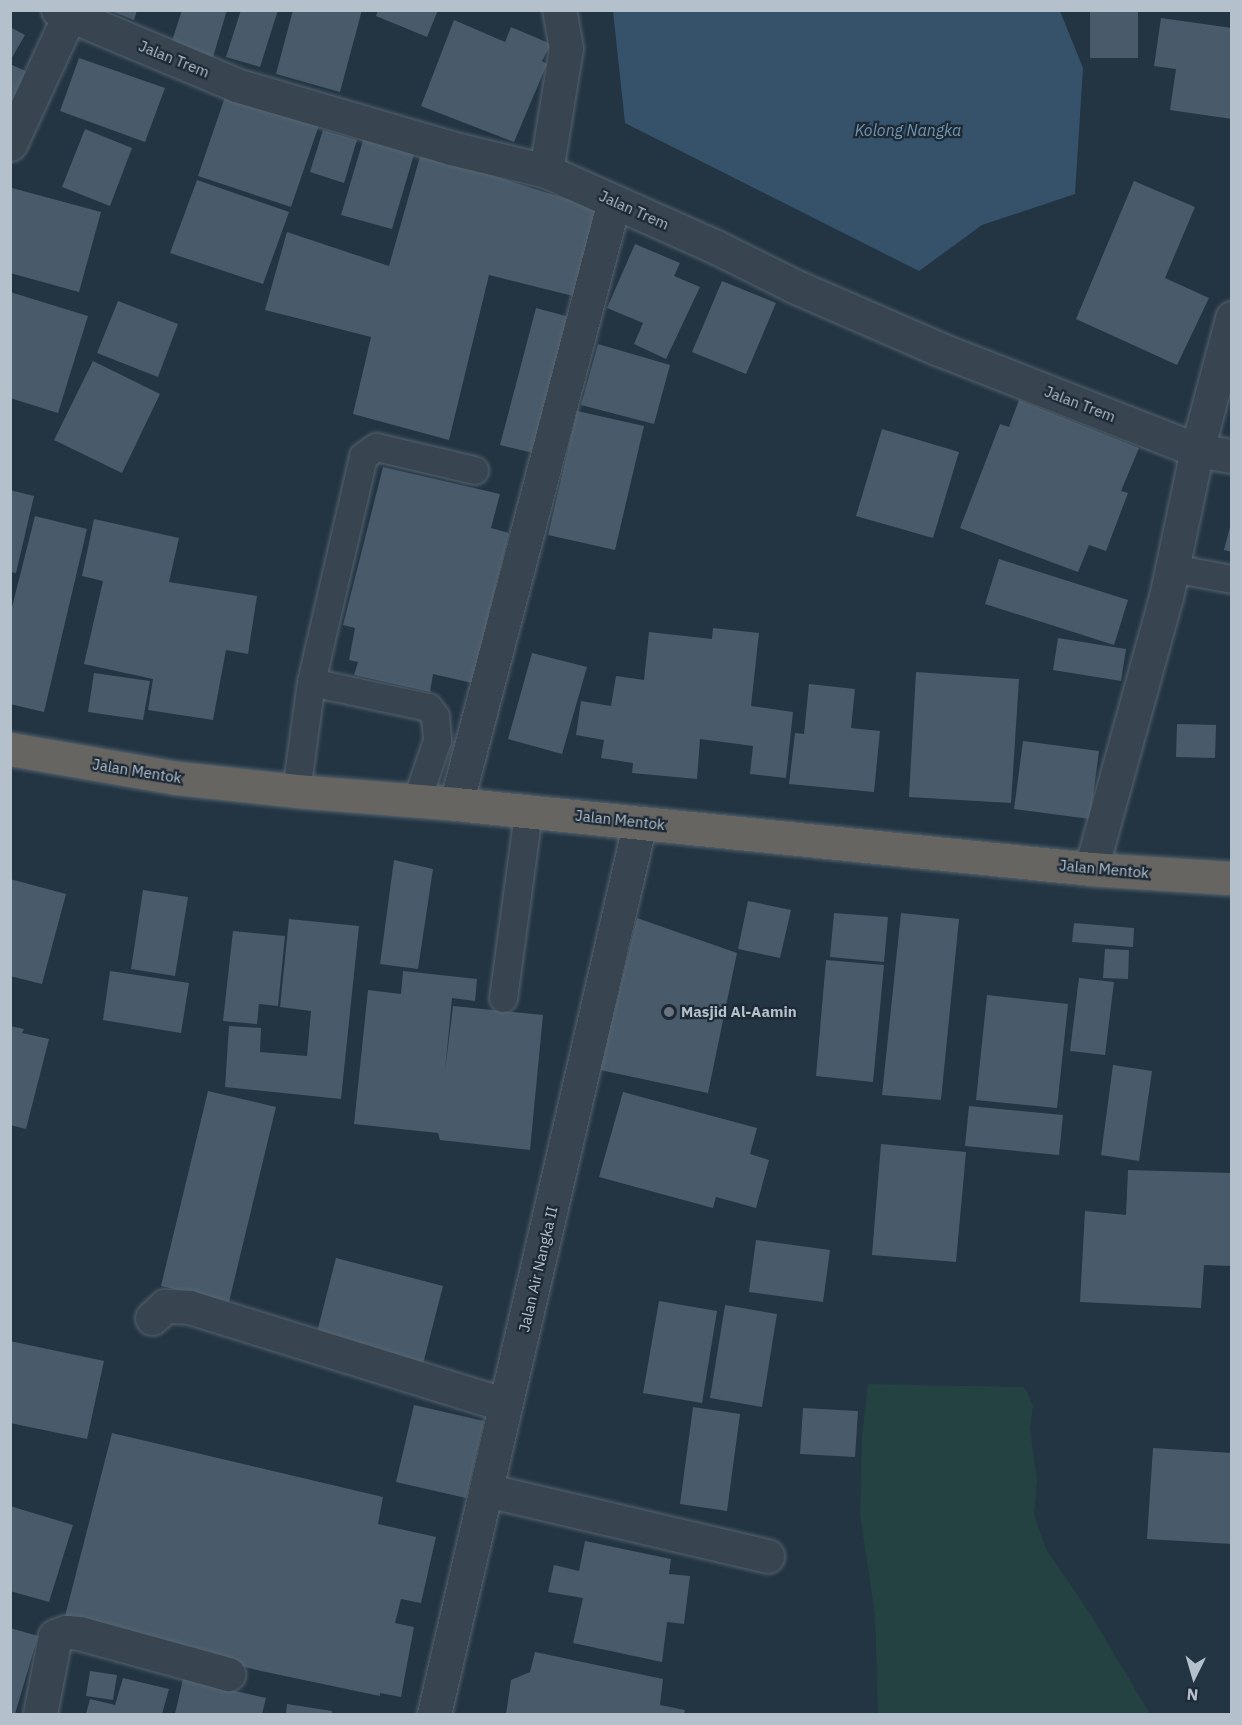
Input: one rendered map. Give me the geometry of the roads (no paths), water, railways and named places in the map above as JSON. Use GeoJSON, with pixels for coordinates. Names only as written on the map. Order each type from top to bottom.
{"type":"FeatureCollection","features":[{"type":"Feature","properties":{"kind":"highway","name":"Jalan Mentok"},"geometry":{"type":"LineString","coordinates":[[10,749],[177,778],[296,791],[456,804],[1091,868],[1232,878]]}},
{"type":"Feature","properties":{"kind":"street"},"geometry":{"type":"LineString","coordinates":[[546,171],[566,48],[559,10]]}},
{"type":"Feature","properties":{"kind":"street"},"geometry":{"type":"LineString","coordinates":[[10,144],[64,13]]}},
{"type":"Feature","properties":{"kind":"street","name":"Jalan Trem"},"geometry":{"type":"LineString","coordinates":[[64,13],[236,85],[451,148],[546,171],[714,246],[794,286],[929,345],[1197,450],[1232,456]]}},
{"type":"Feature","properties":{"kind":"street"},"geometry":{"type":"LineString","coordinates":[[456,804],[614,201]]}},
{"type":"Feature","properties":{"kind":"street"},"geometry":{"type":"LineString","coordinates":[[1091,868],[1166,597],[1197,450],[1232,318]]}},
{"type":"Feature","properties":{"kind":"street","name":"Jalan Air Nangka II"},"geometry":{"type":"LineString","coordinates":[[434,1714],[640,822]]}},
{"type":"Feature","properties":{"kind":"street"},"geometry":{"type":"LineString","coordinates":[[152,1318],[165,1306],[189,1307],[506,1405]]}},
{"type":"Feature","properties":{"kind":"street"},"geometry":{"type":"LineString","coordinates":[[486,1490],[766,1556]]}},
{"type":"Feature","properties":{"kind":"street"},"geometry":{"type":"LineString","coordinates":[[40,1714],[55,1636],[66,1632],[80,1632],[228,1674]]}},
{"type":"Feature","properties":{"kind":"lane"},"geometry":{"type":"LineString","coordinates":[[296,791],[311,682],[363,456],[376,447],[474,470]]}},
{"type":"Feature","properties":{"kind":"lane"},"geometry":{"type":"LineString","coordinates":[[1172,568],[1232,579]]}},
{"type":"Feature","properties":{"kind":"lane"},"geometry":{"type":"LineString","coordinates":[[311,682],[428,707],[435,716],[436,740],[416,802]]}},
{"type":"Feature","properties":{"kind":"lane"},"geometry":{"type":"LineString","coordinates":[[502,998],[528,812]]}},
{"type":"Feature","properties":{"kind":"water","name":"Kolong Nangka"},"geometry":{"type":"Polygon","coordinates":[[[613,11],[1060,11],[1083,68],[1075,194],[982,225],[919,271],[625,123],[613,11]]]}},
{"type":"Feature","properties":{"kind":"place","name":"Masjid Al-Aamin"},"geometry":{"type":"Point","coordinates":[669,1012]}}]}
